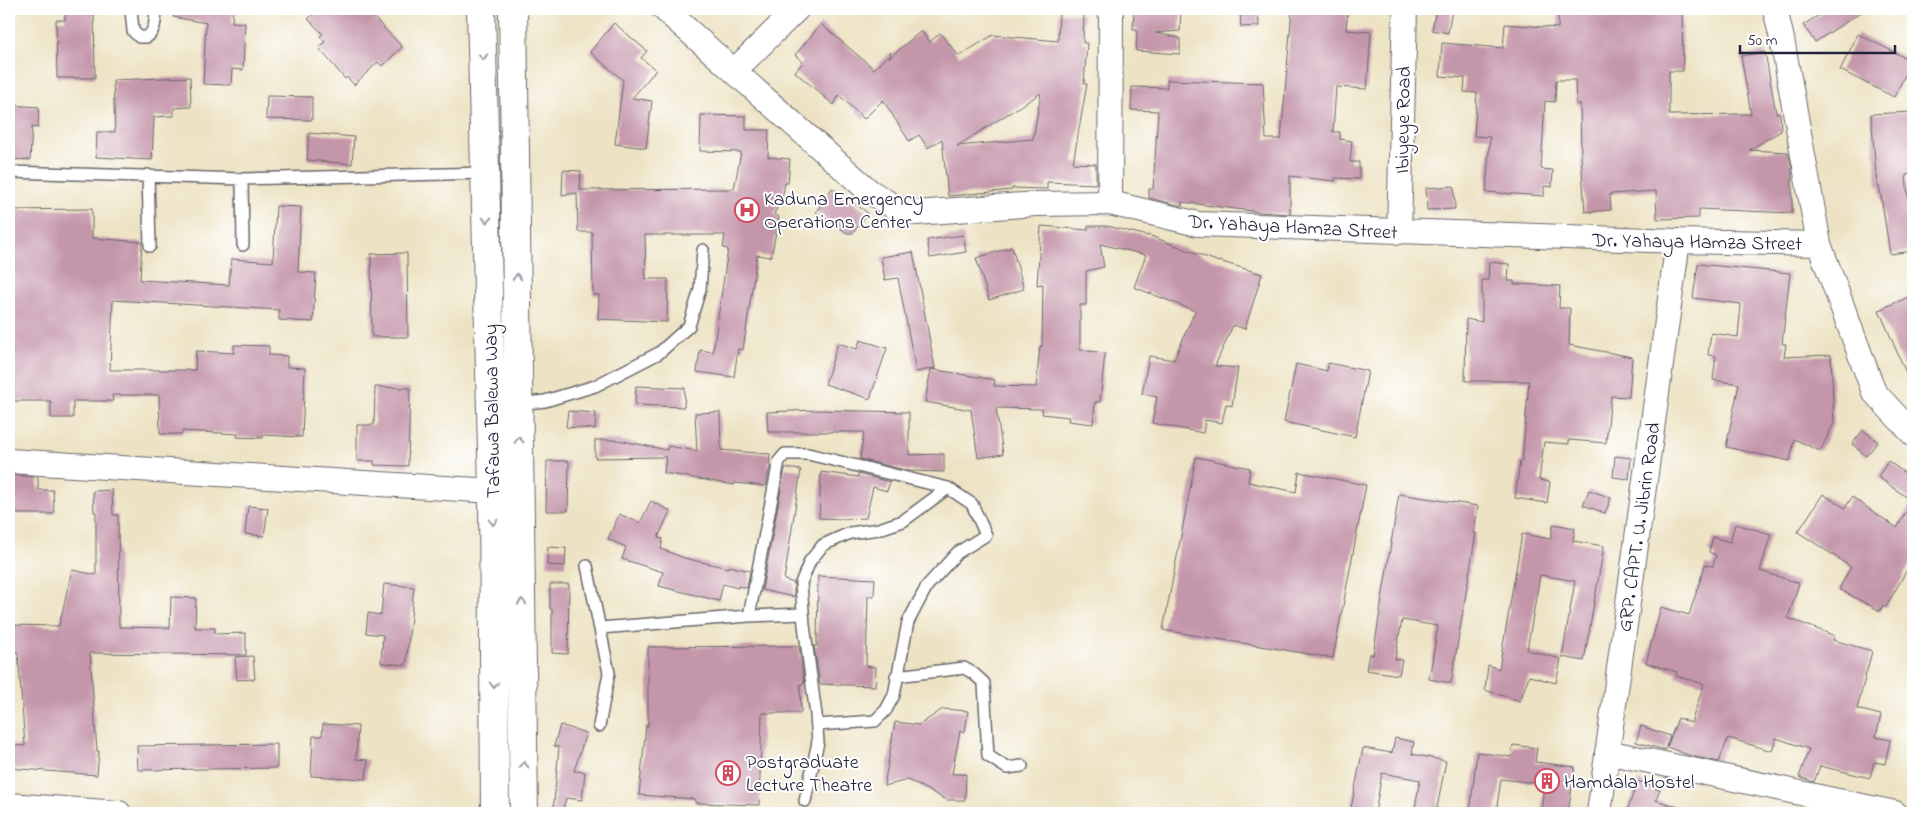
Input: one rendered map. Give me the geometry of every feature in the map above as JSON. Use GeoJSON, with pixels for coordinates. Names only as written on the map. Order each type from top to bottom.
{"type":"FeatureCollection","features":[{"type":"Feature","properties":{"kind":"main road","name":"Tafawa Balewa Way"},"geometry":{"type":"LineString","coordinates":[[481,9],[493,491],[495,813]]}},
{"type":"Feature","properties":{"kind":"main road","name":"Tafawa Balewa Way"},"geometry":{"type":"LineString","coordinates":[[514,9],[524,813]]}},
{"type":"Feature","properties":{"kind":"street","name":"Dr. Yahaya Hamza Street"},"geometry":{"type":"LineString","coordinates":[[664,9],[870,192],[896,208],[916,213],[1036,204],[1110,203],[1198,224],[1678,241],[1819,244]]}},
{"type":"Feature","properties":{"kind":"street"},"geometry":{"type":"LineString","coordinates":[[734,70],[796,9]]}},
{"type":"Feature","properties":{"kind":"street"},"geometry":{"type":"LineString","coordinates":[[1110,203],[1111,9]]}},
{"type":"Feature","properties":{"kind":"street","name":"Ibiyeye Road"},"geometry":{"type":"LineString","coordinates":[[1399,232],[1405,9]]}},
{"type":"Feature","properties":{"kind":"street"},"geometry":{"type":"LineString","coordinates":[[1775,9],[1819,244],[1874,392],[1913,434]]}},
{"type":"Feature","properties":{"kind":"street","name":"GRP. CAPT. U. Jibrin Road"},"geometry":{"type":"LineString","coordinates":[[1599,813],[1678,241]]}},
{"type":"Feature","properties":{"kind":"street"},"geometry":{"type":"LineString","coordinates":[[9,461],[493,491]]}},
{"type":"Feature","properties":{"kind":"street"},"geometry":{"type":"LineString","coordinates":[[1607,752],[1895,813]]}},
{"type":"Feature","properties":{"kind":"street"},"geometry":{"type":"LineString","coordinates":[[9,805],[119,813]]}},
{"type":"Feature","properties":{"kind":"lane"},"geometry":{"type":"LineString","coordinates":[[131,9],[133,31],[139,36],[147,37],[152,33],[155,26],[156,9]]}},
{"type":"Feature","properties":{"kind":"lane"},"geometry":{"type":"LineString","coordinates":[[9,172],[242,179],[486,173]]}},
{"type":"Feature","properties":{"kind":"lane"},"geometry":{"type":"LineString","coordinates":[[148,175],[150,246]]}},
{"type":"Feature","properties":{"kind":"lane"},"geometry":{"type":"LineString","coordinates":[[242,179],[243,245]]}},
{"type":"Feature","properties":{"kind":"lane"},"geometry":{"type":"LineString","coordinates":[[519,404],[546,401],[595,386],[659,353],[689,326],[700,288],[702,250]]}},
{"type":"Feature","properties":{"kind":"lane"},"geometry":{"type":"LineString","coordinates":[[749,616],[779,461],[786,454],[808,454],[948,488],[972,504],[986,535],[957,553],[927,586],[908,622],[896,676],[894,695],[886,710],[874,721],[817,726]]}},
{"type":"Feature","properties":{"kind":"lane"},"geometry":{"type":"LineString","coordinates":[[805,801],[818,742],[801,583],[810,561],[823,545],[850,533],[879,529],[903,521],[948,488]]}},
{"type":"Feature","properties":{"kind":"lane"},"geometry":{"type":"LineString","coordinates":[[587,566],[609,673],[599,726]]}},
{"type":"Feature","properties":{"kind":"lane"},"geometry":{"type":"LineString","coordinates":[[600,628],[749,616],[803,614]]}},
{"type":"Feature","properties":{"kind":"lane"},"geometry":{"type":"LineString","coordinates":[[896,676],[964,668],[973,673],[984,683],[988,756],[1007,768],[1022,766]]}},
{"type":"Feature","properties":{"kind":"building"},"geometry":{"type":"Polygon","coordinates":[[[65,9],[94,9],[95,78],[57,78],[56,20],[65,20],[65,9]]]}},
{"type":"Feature","properties":{"kind":"building"},"geometry":{"type":"Polygon","coordinates":[[[173,9],[233,9],[232,22],[245,23],[243,70],[232,69],[231,85],[203,84],[206,23],[173,17],[173,9]]]}},
{"type":"Feature","properties":{"kind":"building"},"geometry":{"type":"Polygon","coordinates":[[[319,9],[366,9],[402,47],[382,66],[378,62],[354,85],[347,77],[345,79],[319,48],[325,42],[320,36],[323,34],[308,19],[319,9]]]}},
{"type":"Feature","properties":{"kind":"building"},"geometry":{"type":"Polygon","coordinates":[[[1134,9],[1181,9],[1180,31],[1155,33],[1180,38],[1180,54],[1136,51],[1137,29],[1133,29],[1134,9]]]}},
{"type":"Feature","properties":{"kind":"building"},"geometry":{"type":"Polygon","coordinates":[[[1240,9],[1258,9],[1259,26],[1241,27],[1240,9]]]}},
{"type":"Feature","properties":{"kind":"building"},"geometry":{"type":"Polygon","coordinates":[[[1292,9],[1348,9],[1346,30],[1371,32],[1367,89],[1336,87],[1333,132],[1340,132],[1340,139],[1352,141],[1350,162],[1359,162],[1359,179],[1335,178],[1335,181],[1290,176],[1290,214],[1182,202],[1182,206],[1149,198],[1149,189],[1153,189],[1158,111],[1131,110],[1132,87],[1167,88],[1167,80],[1263,83],[1266,139],[1281,139],[1292,9]]]}},
{"type":"Feature","properties":{"kind":"building"},"geometry":{"type":"Polygon","coordinates":[[[1436,9],[1452,9],[1448,33],[1432,30],[1436,9]]]}},
{"type":"Feature","properties":{"kind":"building"},"geometry":{"type":"Polygon","coordinates":[[[1558,9],[1682,9],[1683,71],[1669,71],[1669,115],[1751,114],[1741,56],[1765,52],[1776,113],[1780,113],[1781,131],[1749,150],[1788,152],[1792,169],[1792,213],[1699,209],[1699,218],[1657,219],[1656,191],[1610,194],[1611,210],[1585,212],[1580,104],[1576,104],[1575,80],[1556,80],[1555,102],[1545,101],[1541,169],[1553,170],[1552,187],[1544,186],[1544,196],[1486,192],[1490,137],[1474,136],[1477,93],[1464,92],[1465,78],[1440,76],[1442,43],[1503,48],[1505,24],[1558,28],[1558,9]]]}},
{"type":"Feature","properties":{"kind":"building"},"geometry":{"type":"Polygon","coordinates":[[[1829,9],[1866,9],[1815,42],[1803,25],[1829,9]]]}},
{"type":"Feature","properties":{"kind":"building"},"geometry":{"type":"Polygon","coordinates":[[[1059,13],[1084,14],[1083,43],[1087,43],[1084,84],[1087,84],[1073,163],[1096,164],[1096,184],[1047,182],[1047,189],[1012,188],[1012,190],[948,196],[942,139],[928,148],[919,135],[909,141],[883,100],[864,119],[839,95],[834,105],[795,72],[803,62],[795,55],[821,24],[874,69],[891,52],[889,58],[921,31],[930,42],[940,33],[959,56],[993,35],[1058,41],[1059,13]],[[1041,93],[957,146],[1033,139],[1041,93]]]}},
{"type":"Feature","properties":{"kind":"building"},"geometry":{"type":"Polygon","coordinates":[[[614,23],[647,51],[641,58],[656,70],[632,98],[652,101],[646,148],[615,144],[623,80],[590,52],[614,23]]]}},
{"type":"Feature","properties":{"kind":"building"},"geometry":{"type":"Polygon","coordinates":[[[1858,34],[1912,61],[1894,97],[1840,70],[1858,34]]]}},
{"type":"Feature","properties":{"kind":"building"},"geometry":{"type":"Polygon","coordinates":[[[190,77],[191,107],[174,108],[174,116],[154,117],[152,160],[96,157],[97,132],[115,132],[113,80],[190,77]]]}},
{"type":"Feature","properties":{"kind":"building"},"geometry":{"type":"Polygon","coordinates":[[[267,96],[312,97],[312,120],[266,119],[267,96]]]}},
{"type":"Feature","properties":{"kind":"building"},"geometry":{"type":"Polygon","coordinates":[[[9,105],[39,107],[38,128],[32,127],[30,160],[9,159],[9,105]]]}},
{"type":"Feature","properties":{"kind":"building"},"geometry":{"type":"Polygon","coordinates":[[[1913,112],[1913,174],[1906,175],[1909,207],[1913,206],[1913,251],[1890,254],[1881,196],[1879,186],[1877,186],[1871,114],[1913,112]]]}},
{"type":"Feature","properties":{"kind":"building"},"geometry":{"type":"Polygon","coordinates":[[[701,115],[746,116],[746,130],[769,130],[768,157],[790,159],[788,183],[785,183],[782,199],[774,214],[779,217],[771,257],[757,255],[743,350],[738,349],[734,377],[697,372],[700,350],[713,352],[728,249],[723,248],[725,235],[645,235],[646,279],[668,279],[667,322],[598,319],[599,295],[593,295],[592,232],[578,232],[577,193],[562,195],[563,170],[581,171],[580,190],[734,189],[741,152],[700,151],[701,115]]]}},
{"type":"Feature","properties":{"kind":"building"},"geometry":{"type":"Polygon","coordinates":[[[309,133],[354,137],[352,164],[307,160],[309,133]]]}},
{"type":"Feature","properties":{"kind":"building"},"geometry":{"type":"Polygon","coordinates":[[[1454,186],[1455,209],[1427,210],[1426,188],[1454,186]]]}},
{"type":"Feature","properties":{"kind":"building"},"geometry":{"type":"Polygon","coordinates":[[[832,188],[868,213],[853,233],[847,233],[816,212],[832,188]]]}},
{"type":"Feature","properties":{"kind":"building"},"geometry":{"type":"Polygon","coordinates":[[[276,206],[301,207],[298,272],[316,273],[313,322],[279,320],[279,310],[113,300],[110,370],[195,370],[196,351],[234,353],[234,345],[269,346],[269,355],[287,356],[287,367],[305,368],[302,437],[263,435],[263,438],[237,437],[238,434],[182,431],[182,434],[160,434],[159,395],[112,395],[113,401],[73,401],[73,418],[51,418],[51,401],[13,401],[12,347],[9,347],[9,210],[92,209],[92,238],[142,242],[140,280],[229,285],[231,259],[273,262],[276,206]]]}},
{"type":"Feature","properties":{"kind":"building"},"geometry":{"type":"Polygon","coordinates":[[[1041,226],[1088,230],[1088,226],[1107,226],[1148,235],[1219,262],[1262,274],[1245,329],[1233,325],[1215,366],[1238,368],[1232,406],[1226,404],[1222,423],[1205,420],[1203,433],[1152,423],[1157,397],[1142,394],[1149,356],[1174,360],[1195,311],[1134,287],[1146,255],[1100,244],[1104,267],[1086,271],[1086,305],[1080,305],[1080,350],[1105,353],[1100,402],[1095,402],[1093,424],[1068,421],[1069,417],[1042,414],[1043,409],[996,408],[1003,454],[978,458],[971,410],[925,402],[931,369],[995,380],[994,386],[1036,387],[1040,346],[1042,347],[1043,284],[1037,285],[1041,226]]]}},
{"type":"Feature","properties":{"kind":"building"},"geometry":{"type":"Polygon","coordinates":[[[963,235],[966,252],[930,258],[927,240],[963,235]]]}},
{"type":"Feature","properties":{"kind":"building"},"geometry":{"type":"Polygon","coordinates":[[[1012,247],[1024,289],[989,300],[976,258],[1012,247]]]}},
{"type":"Feature","properties":{"kind":"building"},"geometry":{"type":"Polygon","coordinates":[[[913,252],[935,368],[916,372],[898,278],[885,280],[881,257],[913,252]]]}},
{"type":"Feature","properties":{"kind":"building"},"geometry":{"type":"Polygon","coordinates":[[[407,253],[408,337],[372,337],[371,254],[407,253]]]}},
{"type":"Feature","properties":{"kind":"building"},"geometry":{"type":"Polygon","coordinates":[[[1489,262],[1509,264],[1508,281],[1514,281],[1514,284],[1560,286],[1559,308],[1570,308],[1569,345],[1632,357],[1629,397],[1611,396],[1606,443],[1569,440],[1569,444],[1544,442],[1539,480],[1550,482],[1547,503],[1515,498],[1520,461],[1522,461],[1529,381],[1465,381],[1466,319],[1482,322],[1482,280],[1488,280],[1489,262]]]}},
{"type":"Feature","properties":{"kind":"building"},"geometry":{"type":"Polygon","coordinates":[[[1698,264],[1790,273],[1782,344],[1786,344],[1784,357],[1831,355],[1834,423],[1820,451],[1794,439],[1790,461],[1726,447],[1739,384],[1713,380],[1716,356],[1708,355],[1711,333],[1738,337],[1741,304],[1693,298],[1698,264]]]}},
{"type":"Feature","properties":{"kind":"building"},"geometry":{"type":"Polygon","coordinates":[[[1913,295],[1913,389],[1879,310],[1913,295]]]}},
{"type":"Feature","properties":{"kind":"building"},"geometry":{"type":"Polygon","coordinates":[[[860,340],[887,348],[870,399],[825,384],[838,343],[857,349],[860,340]]]}},
{"type":"Feature","properties":{"kind":"building"},"geometry":{"type":"Polygon","coordinates":[[[1328,363],[1368,371],[1355,437],[1284,422],[1296,364],[1327,371],[1328,363]]]}},
{"type":"Feature","properties":{"kind":"building"},"geometry":{"type":"Polygon","coordinates":[[[636,386],[685,388],[684,407],[635,405],[636,386]]]}},
{"type":"Feature","properties":{"kind":"building"},"geometry":{"type":"Polygon","coordinates":[[[375,387],[410,388],[408,466],[374,465],[374,461],[357,461],[357,425],[374,425],[375,387]]]}},
{"type":"Feature","properties":{"kind":"building"},"geometry":{"type":"Polygon","coordinates":[[[816,410],[909,412],[909,455],[944,454],[944,472],[909,471],[860,459],[864,432],[768,432],[767,412],[816,410]]]}},
{"type":"Feature","properties":{"kind":"building"},"geometry":{"type":"Polygon","coordinates":[[[568,411],[596,413],[595,429],[566,427],[568,411]]]}},
{"type":"Feature","properties":{"kind":"building"},"geometry":{"type":"Polygon","coordinates":[[[720,412],[721,450],[770,454],[766,486],[735,483],[734,485],[664,473],[666,457],[595,458],[595,440],[618,440],[667,450],[668,446],[697,451],[695,413],[720,412]]]}},
{"type":"Feature","properties":{"kind":"building"},"geometry":{"type":"Polygon","coordinates":[[[1863,430],[1878,442],[1866,456],[1852,444],[1863,430]]]}},
{"type":"Feature","properties":{"kind":"building"},"geometry":{"type":"Polygon","coordinates":[[[1615,456],[1631,458],[1629,479],[1613,477],[1615,456]]]}},
{"type":"Feature","properties":{"kind":"building"},"geometry":{"type":"Polygon","coordinates":[[[1196,457],[1250,468],[1248,482],[1296,492],[1299,472],[1366,485],[1333,658],[1163,630],[1196,457]]]}},
{"type":"Feature","properties":{"kind":"building"},"geometry":{"type":"Polygon","coordinates":[[[547,461],[569,461],[568,511],[546,511],[547,461]]]}},
{"type":"Feature","properties":{"kind":"building"},"geometry":{"type":"Polygon","coordinates":[[[1888,461],[1913,479],[1913,559],[1886,607],[1883,605],[1880,611],[1839,589],[1851,567],[1798,532],[1823,494],[1845,508],[1852,497],[1897,528],[1912,501],[1878,477],[1888,461]]]}},
{"type":"Feature","properties":{"kind":"building"},"geometry":{"type":"Polygon","coordinates":[[[785,468],[801,470],[784,580],[794,583],[794,597],[762,590],[785,468]]]}},
{"type":"Feature","properties":{"kind":"building"},"geometry":{"type":"Polygon","coordinates":[[[821,472],[858,477],[858,474],[890,482],[887,491],[873,487],[866,518],[819,518],[821,472]]]}},
{"type":"Feature","properties":{"kind":"building"},"geometry":{"type":"Polygon","coordinates":[[[9,475],[38,477],[38,490],[53,490],[54,514],[9,514],[9,475]]]}},
{"type":"Feature","properties":{"kind":"building"},"geometry":{"type":"Polygon","coordinates":[[[112,490],[113,515],[118,515],[119,627],[170,628],[171,597],[196,598],[195,628],[215,628],[215,634],[246,633],[246,655],[90,653],[97,751],[99,751],[97,775],[9,768],[9,745],[25,746],[18,652],[9,652],[9,625],[59,626],[72,570],[96,575],[96,512],[94,512],[93,491],[112,490]]]}},
{"type":"Feature","properties":{"kind":"building"},"geometry":{"type":"Polygon","coordinates":[[[1589,490],[1611,498],[1605,513],[1583,505],[1589,490]]]}},
{"type":"Feature","properties":{"kind":"building"},"geometry":{"type":"Polygon","coordinates":[[[1399,494],[1478,506],[1474,533],[1476,533],[1451,683],[1429,679],[1438,626],[1402,620],[1395,659],[1402,660],[1399,675],[1366,670],[1369,654],[1373,655],[1399,494]]]}},
{"type":"Feature","properties":{"kind":"building"},"geometry":{"type":"Polygon","coordinates":[[[651,501],[670,511],[658,538],[663,539],[661,549],[684,558],[750,571],[747,588],[723,584],[719,601],[659,586],[663,572],[622,559],[626,547],[608,539],[619,514],[640,523],[651,501]]]}},
{"type":"Feature","properties":{"kind":"building"},"geometry":{"type":"Polygon","coordinates":[[[248,506],[268,508],[264,536],[245,534],[248,506]]]}},
{"type":"Feature","properties":{"kind":"building"},"geometry":{"type":"Polygon","coordinates":[[[1553,524],[1575,528],[1573,541],[1604,546],[1584,661],[1562,657],[1575,581],[1540,575],[1527,650],[1561,659],[1556,683],[1529,676],[1520,701],[1485,690],[1488,665],[1499,669],[1522,534],[1551,539],[1553,524]]]}},
{"type":"Feature","properties":{"kind":"building"},"geometry":{"type":"Polygon","coordinates":[[[1735,524],[1771,534],[1760,571],[1799,583],[1788,618],[1835,636],[1833,640],[1872,651],[1857,709],[1881,715],[1876,737],[1890,740],[1885,764],[1874,762],[1870,778],[1820,766],[1814,782],[1799,777],[1809,749],[1776,738],[1772,751],[1728,738],[1719,762],[1691,756],[1667,747],[1678,718],[1691,723],[1704,684],[1676,676],[1677,672],[1646,663],[1661,607],[1689,615],[1705,565],[1713,566],[1716,555],[1709,552],[1713,537],[1730,542],[1735,524]]]}},
{"type":"Feature","properties":{"kind":"building"},"geometry":{"type":"Polygon","coordinates":[[[548,547],[566,548],[565,566],[547,565],[548,547]]]}},
{"type":"Feature","properties":{"kind":"building"},"geometry":{"type":"Polygon","coordinates":[[[818,576],[875,579],[874,596],[868,596],[866,666],[876,667],[875,686],[820,684],[814,646],[817,646],[818,576]]]}},
{"type":"Feature","properties":{"kind":"building"},"geometry":{"type":"Polygon","coordinates":[[[384,584],[414,587],[406,665],[381,663],[383,635],[366,633],[368,613],[381,615],[384,584]]]}},
{"type":"Feature","properties":{"kind":"building"},"geometry":{"type":"Polygon","coordinates":[[[550,584],[569,584],[568,654],[552,653],[550,584]]]}},
{"type":"Feature","properties":{"kind":"building"},"geometry":{"type":"Polygon","coordinates":[[[799,646],[804,684],[800,684],[801,713],[762,713],[759,805],[695,803],[695,799],[639,795],[646,726],[648,726],[648,647],[799,646]]]}},
{"type":"Feature","properties":{"kind":"building"},"geometry":{"type":"Polygon","coordinates":[[[253,656],[255,679],[237,680],[235,657],[253,656]]]}},
{"type":"Feature","properties":{"kind":"building"},"geometry":{"type":"Polygon","coordinates":[[[943,709],[968,711],[965,732],[960,731],[952,774],[966,774],[965,800],[947,800],[908,780],[884,786],[895,722],[919,725],[943,709]]]}},
{"type":"Feature","properties":{"kind":"building"},"geometry":{"type":"Polygon","coordinates":[[[323,724],[358,726],[356,759],[368,760],[366,779],[311,776],[313,736],[322,736],[323,724]]]}},
{"type":"Feature","properties":{"kind":"building"},"geometry":{"type":"Polygon","coordinates":[[[560,725],[586,733],[574,771],[585,772],[582,800],[566,798],[562,813],[553,813],[559,747],[554,746],[560,725]]]}},
{"type":"Feature","properties":{"kind":"building"},"geometry":{"type":"Polygon","coordinates":[[[1641,726],[1670,736],[1665,750],[1636,742],[1641,726]]]}},
{"type":"Feature","properties":{"kind":"building"},"geometry":{"type":"Polygon","coordinates":[[[1395,738],[1414,742],[1412,754],[1446,761],[1436,813],[1414,813],[1420,780],[1382,773],[1375,813],[1350,813],[1363,748],[1392,753],[1395,738]]]}},
{"type":"Feature","properties":{"kind":"building"},"geometry":{"type":"Polygon","coordinates":[[[277,744],[277,768],[138,770],[137,746],[277,744]]]}},
{"type":"Feature","properties":{"kind":"building","name":"Hamdala Hostel"},"geometry":{"type":"Polygon","coordinates":[[[1513,745],[1537,748],[1535,762],[1575,767],[1568,813],[1541,813],[1544,784],[1501,779],[1496,813],[1470,813],[1477,752],[1511,757],[1513,745]]]}},
{"type":"Feature","properties":{"kind":"building"},"geometry":{"type":"Polygon","coordinates":[[[1638,781],[1660,790],[1656,800],[1687,810],[1687,813],[1626,813],[1638,781]]]}},
{"type":"Feature","properties":{"kind":"place","name":"Kaduna Emergency Operations Center"},"geometry":{"type":"Point","coordinates":[747,210]}},
{"type":"Feature","properties":{"kind":"place","name":"Postgraduate Lecture Theatre"},"geometry":{"type":"Point","coordinates":[728,773]}},
{"type":"Feature","properties":{"kind":"place","name":"Hamdala Hostel"},"geometry":{"type":"Point","coordinates":[1547,781]}}]}
